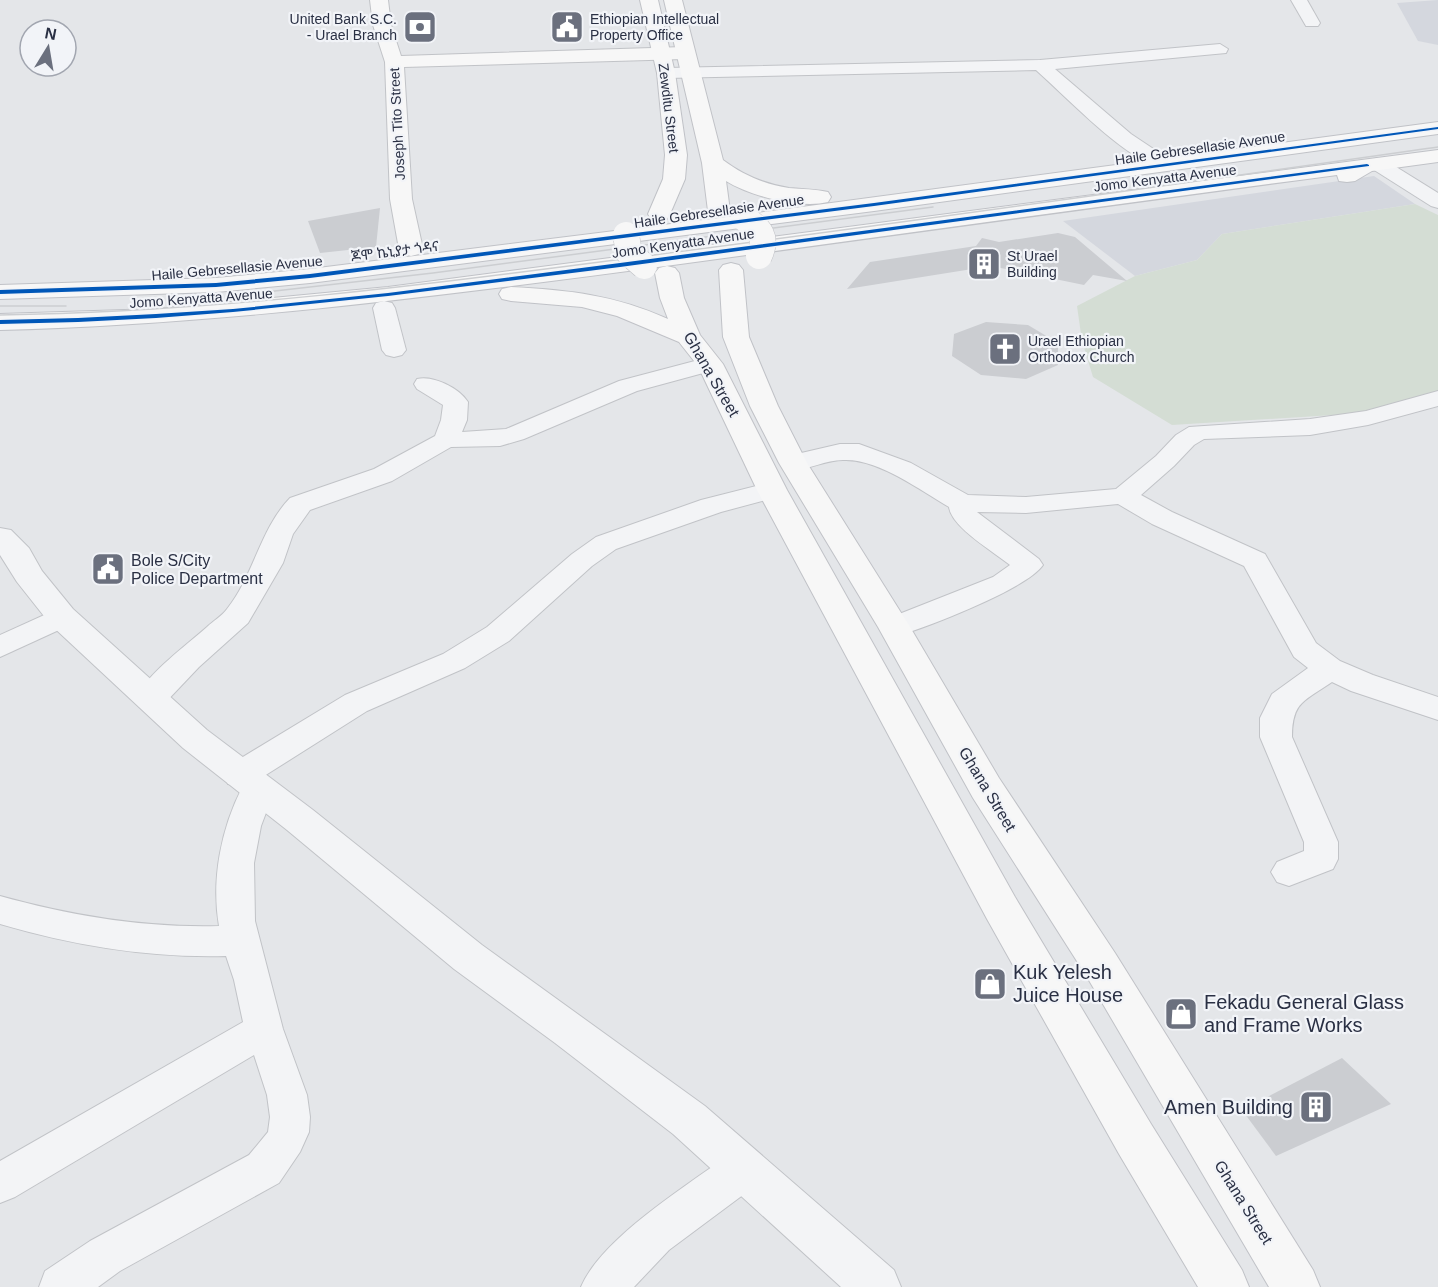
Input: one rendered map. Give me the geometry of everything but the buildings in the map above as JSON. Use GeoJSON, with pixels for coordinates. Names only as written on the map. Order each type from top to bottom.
{"type":"FeatureCollection","features":[{"type":"Feature","properties":{"kind":"main road","name":"Joseph Tito Street"},"geometry":{"type":"LineString","coordinates":[[379,0],[382,25],[394,62],[402,200],[411,249]]}},
{"type":"Feature","properties":{"kind":"main road","name":"Zewditu Street"},"geometry":{"type":"LineString","coordinates":[[649,0],[664,64],[676,170],[652,217]]}},
{"type":"Feature","properties":{"kind":"main road","name":"Zewditu Street"},"geometry":{"type":"LineString","coordinates":[[673,0],[684,53],[713,163],[731,214]]}},
{"type":"Feature","properties":{"kind":"main road"},"geometry":{"type":"LineString","coordinates":[[394,62],[664,64],[684,53]]}},
{"type":"Feature","properties":{"kind":"main road","name":"Haile Gebresellasie Avenue"},"geometry":{"type":"LineString","coordinates":[[0,292],[216,285],[310,276],[1123,173],[1329,142],[1434,129]]}},
{"type":"Feature","properties":{"kind":"main road","name":"Haile Gebresellasie Avenue"},"geometry":{"type":"LineString","coordinates":[[652,217],[678,210],[731,214],[753,207],[820,197],[1154,158],[1257,142],[1329,142]]}},
{"type":"Feature","properties":{"kind":"main road","name":"Jomo Kenyatta Avenue"},"geometry":{"type":"LineString","coordinates":[[0,322],[215,312],[369,296],[1438,156]]}},
{"type":"Feature","properties":{"kind":"main road"},"geometry":{"type":"LineString","coordinates":[[713,163],[729,176],[757,189],[776,194],[820,197]]}},
{"type":"Feature","properties":{"kind":"main road"},"geometry":{"type":"LineString","coordinates":[[0,333],[167,329],[384,308],[656,270],[710,274],[745,264],[1344,177],[1372,165]]}},
{"type":"Feature","properties":{"kind":"main road","name":"Ghana Street"},"geometry":{"type":"LineString","coordinates":[[731,214],[758,227],[764,236],[765,246],[745,264],[736,337],[764,406],[783,477],[1001,908],[1135,1139],[1226,1287]]}},
{"type":"Feature","properties":{"kind":"main road"},"geometry":{"type":"LineString","coordinates":[[652,217],[632,227],[627,235],[625,246],[631,258],[656,270]]}},
{"type":"Feature","properties":{"kind":"main road","name":"ጆሞ ኬኒያታ ጎዳና"},"geometry":{"type":"LineString","coordinates":[[0,282],[239,270],[561,232],[652,217]]}},
{"type":"Feature","properties":{"kind":"main road","name":"Ghana Street"},"geometry":{"type":"LineString","coordinates":[[656,270],[699,350],[783,477],[894,627],[986,788],[1101,965],[1296,1287]]}},
{"type":"Feature","properties":{"kind":"main road"},"geometry":{"type":"LineString","coordinates":[[502,293],[565,297],[605,304],[633,313],[699,350]]}},
{"type":"Feature","properties":{"kind":"street"},"geometry":{"type":"LineString","coordinates":[[1299,0],[1312,23]]}},
{"type":"Feature","properties":{"kind":"street"},"geometry":{"type":"LineString","coordinates":[[664,64],[689,73],[1040,65],[1220,49]]}},
{"type":"Feature","properties":{"kind":"street"},"geometry":{"type":"LineString","coordinates":[[1040,65],[1124,138],[1154,158]]}},
{"type":"Feature","properties":{"kind":"street"},"geometry":{"type":"LineString","coordinates":[[1372,165],[1438,202]]}},
{"type":"Feature","properties":{"kind":"street"},"geometry":{"type":"LineString","coordinates":[[384,308],[394,350]]}},
{"type":"Feature","properties":{"kind":"street"},"geometry":{"type":"LineString","coordinates":[[151,698],[188,660],[238,616],[269,563],[283,527],[300,504],[383,475],[418,458],[446,440],[500,438],[515,434],[628,386],[699,350]]}},
{"type":"Feature","properties":{"kind":"street"},"geometry":{"type":"LineString","coordinates":[[426,384],[456,402],[454,420],[446,440]]}},
{"type":"Feature","properties":{"kind":"street"},"geometry":{"type":"LineString","coordinates":[[61,1287],[105,1256],[264,1169],[284,1146],[291,1118],[284,1085],[264,1029],[253,979],[240,941],[235,902],[239,838],[249,782],[356,703],[408,678],[454,661],[498,634],[582,560],[606,543],[711,506],[840,452],[859,452],[902,469],[962,503],[1026,505],[1123,496],[1165,461],[1185,440],[1198,432],[1310,427],[1368,418],[1438,398]]}},
{"type":"Feature","properties":{"kind":"street"},"geometry":{"type":"LineString","coordinates":[[1123,496],[1162,518],[1255,560],[1305,650],[1329,668],[1362,683],[1438,709]]}},
{"type":"Feature","properties":{"kind":"street"},"geometry":{"type":"LineString","coordinates":[[894,627],[1004,583],[1029,565],[970,521],[963,512],[962,503]]}},
{"type":"Feature","properties":{"kind":"street"},"geometry":{"type":"LineString","coordinates":[[0,537],[18,555],[28,575],[62,617],[195,739],[468,957],[689,1119],[877,1287]]}},
{"type":"Feature","properties":{"kind":"street"},"geometry":{"type":"LineString","coordinates":[[0,647],[62,617]]}},
{"type":"Feature","properties":{"kind":"street"},"geometry":{"type":"LineString","coordinates":[[1289,872],[1321,859],[1321,842],[1276,737],[1276,718],[1283,702],[1329,668]]}},
{"type":"Feature","properties":{"kind":"street"},"geometry":{"type":"LineString","coordinates":[[0,910],[48,924],[114,934],[180,942],[240,941]]}},
{"type":"Feature","properties":{"kind":"street"},"geometry":{"type":"LineString","coordinates":[[0,1183],[264,1029]]}},
{"type":"Feature","properties":{"kind":"street"},"geometry":{"type":"LineString","coordinates":[[603,1287],[654,1235],[744,1169]]}},
{"type":"Feature","properties":{"kind":"shaded area"},"geometry":{"type":"Polygon","coordinates":[[[1438,0],[1438,45],[1418,41],[1397,3],[1438,0]]]}},
{"type":"Feature","properties":{"kind":"shaded area"},"geometry":{"type":"Polygon","coordinates":[[[1374,176],[1415,204],[1222,234],[1197,260],[1135,276],[1063,221],[1374,176]]]}},
{"type":"Feature","properties":{"kind":"shaded area"},"geometry":{"type":"Polygon","coordinates":[[[1415,204],[1438,215],[1438,391],[1436,393],[1366,413],[1172,425],[1093,377],[1082,341],[1077,306],[1135,276],[1197,260],[1222,234],[1415,204]]]}},
{"type":"Feature","properties":{"kind":"tram line"},"geometry":{"type":"LineString","coordinates":[[0,315],[160,309],[399,287],[838,231],[1438,147]]}},
{"type":"Feature","properties":{"kind":"tram line"},"geometry":{"type":"LineString","coordinates":[[266,292],[433,273],[933,207]]}},
{"type":"Feature","properties":{"kind":"tram line"},"geometry":{"type":"LineString","coordinates":[[0,306],[66,306]]}},
{"type":"Feature","properties":{"kind":"cycle path"},"geometry":{"type":"LineString","coordinates":[[0,292],[216,285],[310,276],[592,241],[1438,128]]}},
{"type":"Feature","properties":{"kind":"cycle path"},"geometry":{"type":"LineString","coordinates":[[0,322],[156,316],[311,303],[620,265],[1367,165]]}},
{"type":"Feature","properties":{"kind":"place","name":"United Bank S.C. - Urael Branch"},"geometry":{"type":"Point","coordinates":[420,27]}},
{"type":"Feature","properties":{"kind":"place","name":"Ethiopian Intellectual Property Office"},"geometry":{"type":"Point","coordinates":[567,27]}},
{"type":"Feature","properties":{"kind":"place","name":"St Urael Building"},"geometry":{"type":"Point","coordinates":[984,264]}},
{"type":"Feature","properties":{"kind":"place","name":"Urael Ethiopian Orthodox Church"},"geometry":{"type":"Point","coordinates":[1005,349]}},
{"type":"Feature","properties":{"kind":"place","name":"Bole S/City Police Department"},"geometry":{"type":"Point","coordinates":[108,569]}},
{"type":"Feature","properties":{"kind":"place","name":"Kuk Yelesh Juice House"},"geometry":{"type":"Point","coordinates":[990,984]}},
{"type":"Feature","properties":{"kind":"place","name":"Fekadu General Glass and Frame Works"},"geometry":{"type":"Point","coordinates":[1181,1014]}},
{"type":"Feature","properties":{"kind":"place","name":"Amen Building"},"geometry":{"type":"Point","coordinates":[1316,1107]}}]}
